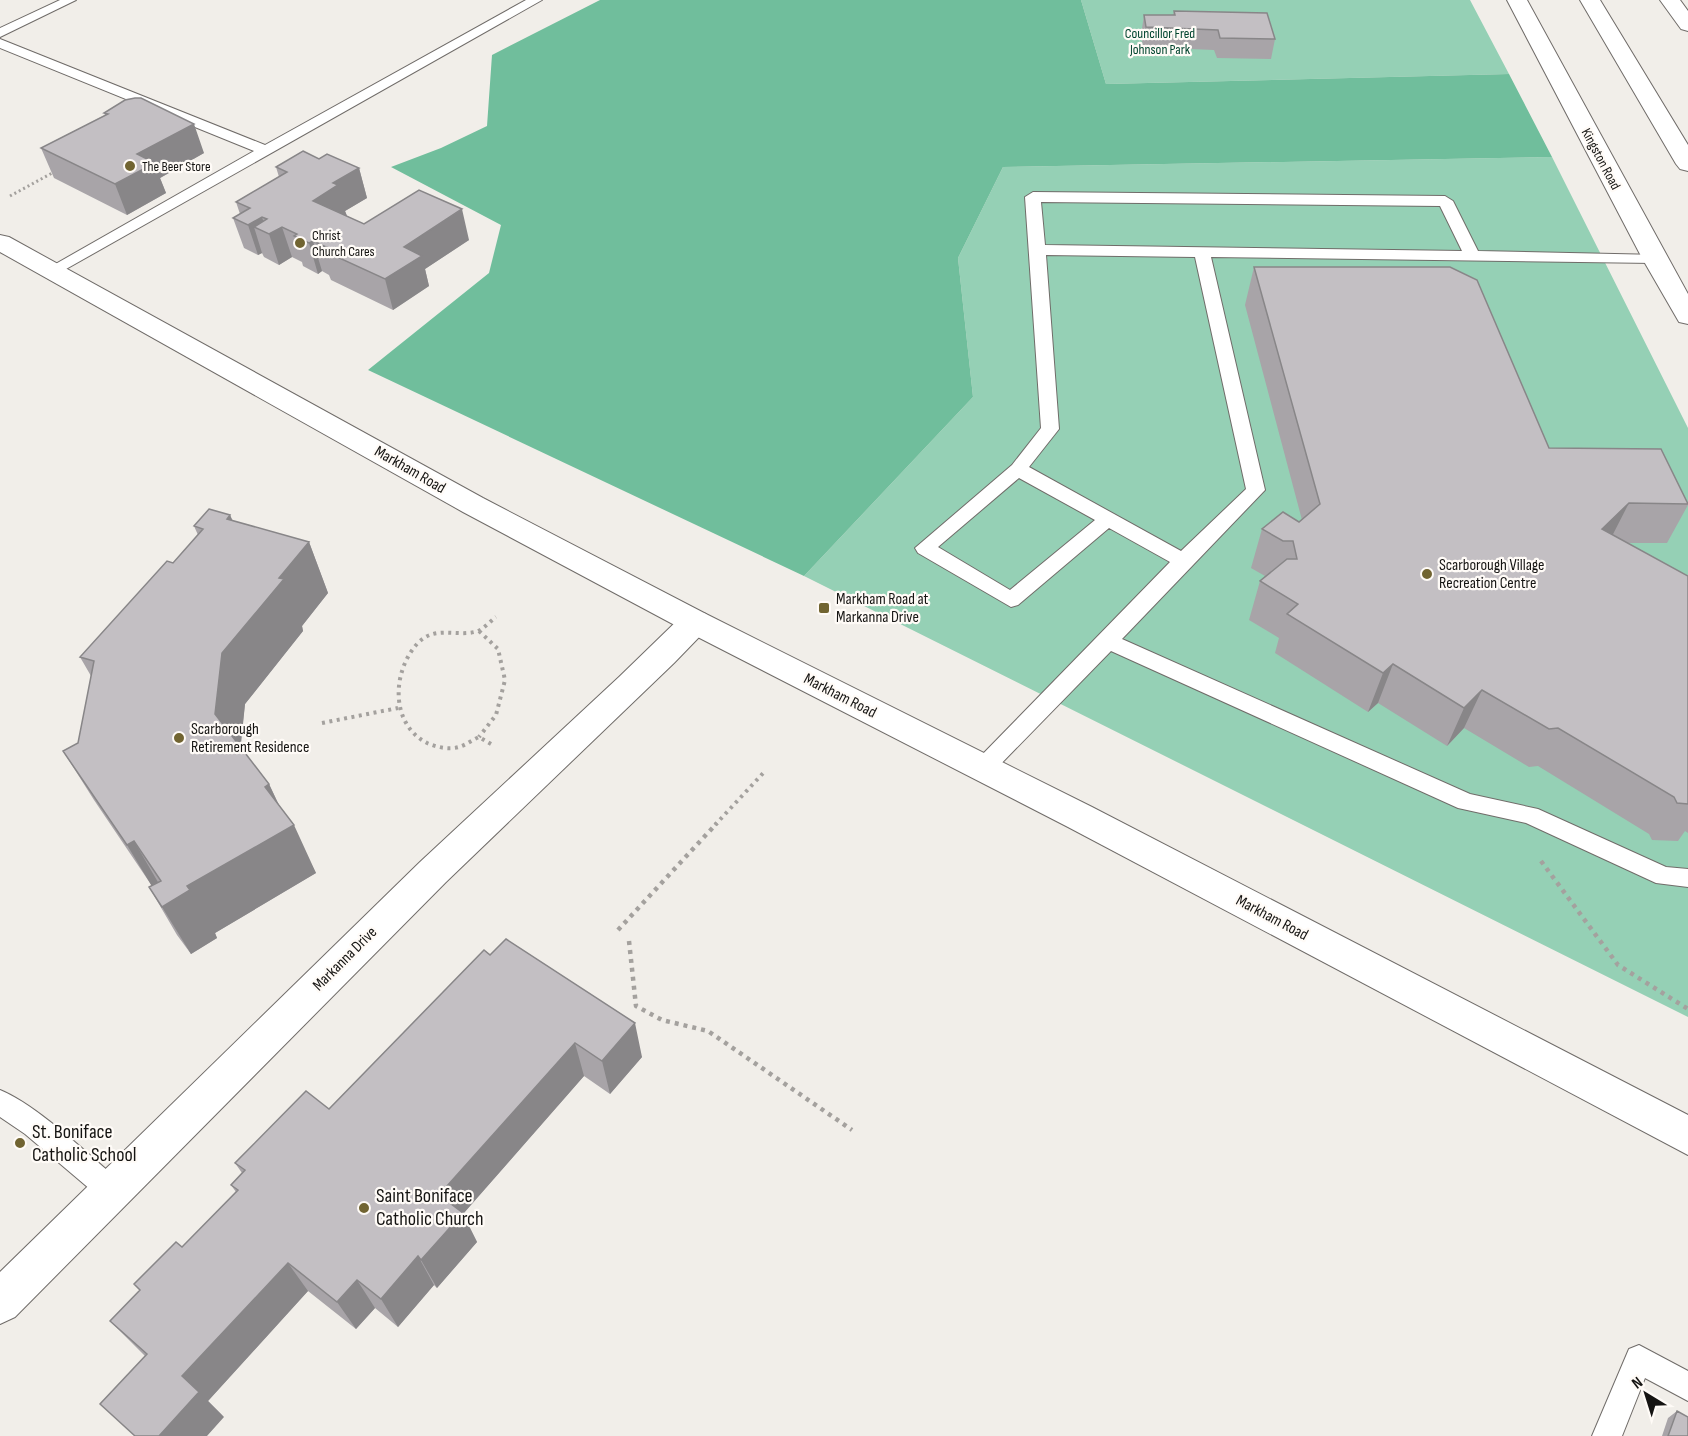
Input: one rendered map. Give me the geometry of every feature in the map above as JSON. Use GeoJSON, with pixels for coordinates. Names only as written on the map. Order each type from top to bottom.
{"type":"FeatureCollection","features":[{"type":"Feature","properties":{"kind":"main road","name":"Kingston Road"},"geometry":{"type":"LineString","coordinates":[[1517,0],[1654,258],[1688,316]]}},
{"type":"Feature","properties":{"kind":"main road"},"geometry":{"type":"LineString","coordinates":[[1590,0],[1688,164]]}},
{"type":"Feature","properties":{"kind":"main road"},"geometry":{"type":"LineString","coordinates":[[1670,0],[1688,25]]}},
{"type":"Feature","properties":{"kind":"main road","name":"Markham Road"},"geometry":{"type":"LineString","coordinates":[[0,242],[473,505],[1688,1136]]}},
{"type":"Feature","properties":{"kind":"main road","name":"Markanna Drive"},"geometry":{"type":"LineString","coordinates":[[0,1302],[435,870],[626,693],[695,622]]}},
{"type":"Feature","properties":{"kind":"lane"},"geometry":{"type":"LineString","coordinates":[[0,33],[70,0]]}},
{"type":"Feature","properties":{"kind":"lane"},"geometry":{"type":"LineString","coordinates":[[53,270],[536,0]]}},
{"type":"Feature","properties":{"kind":"lane"},"geometry":{"type":"LineString","coordinates":[[0,43],[266,151]]}},
{"type":"Feature","properties":{"kind":"lane"},"geometry":{"type":"LineString","coordinates":[[1107,520],[1011,600],[926,548],[1018,469],[1050,429],[1033,197],[1445,201],[1473,257]]}},
{"type":"Feature","properties":{"kind":"lane"},"geometry":{"type":"LineString","coordinates":[[1038,250],[1654,258]]}},
{"type":"Feature","properties":{"kind":"lane"},"geometry":{"type":"LineString","coordinates":[[983,768],[1183,561],[1256,490],[1202,253]]}},
{"type":"Feature","properties":{"kind":"lane"},"geometry":{"type":"LineString","coordinates":[[1018,469],[1183,561]]}},
{"type":"Feature","properties":{"kind":"lane"},"geometry":{"type":"LineString","coordinates":[[1108,641],[1466,802],[1530,815],[1664,876],[1688,878]]}},
{"type":"Feature","properties":{"kind":"lane"},"geometry":{"type":"LineString","coordinates":[[0,1102],[34,1126],[113,1192]]}},
{"type":"Feature","properties":{"kind":"lane"},"geometry":{"type":"LineString","coordinates":[[1607,1436],[1639,1359],[1688,1387]]}},
{"type":"Feature","properties":{"kind":"path"},"geometry":{"type":"LineString","coordinates":[[10,196],[57,170]]}},
{"type":"Feature","properties":{"kind":"path"},"geometry":{"type":"LineString","coordinates":[[479,631],[498,649],[505,680],[496,715],[479,737],[456,748],[426,744],[405,724],[398,708],[399,673],[417,644],[436,631],[479,631],[496,617]]}},
{"type":"Feature","properties":{"kind":"path"},"geometry":{"type":"LineString","coordinates":[[322,723],[398,708]]}},
{"type":"Feature","properties":{"kind":"path"},"geometry":{"type":"LineString","coordinates":[[479,737],[491,744]]}},
{"type":"Feature","properties":{"kind":"path"},"geometry":{"type":"LineString","coordinates":[[618,930],[766,770]]}},
{"type":"Feature","properties":{"kind":"path"},"geometry":{"type":"LineString","coordinates":[[1503,809],[1618,965],[1688,1009]]}},
{"type":"Feature","properties":{"kind":"path"},"geometry":{"type":"LineString","coordinates":[[629,941],[636,1006],[662,1020],[708,1031],[852,1130]]}},
{"type":"Feature","properties":{"kind":"green space"},"geometry":{"type":"Polygon","coordinates":[[[600,0],[1081,0],[1106,84],[1509,74],[1552,157],[1003,167],[958,258],[973,397],[804,576],[368,370],[489,273],[501,225],[391,167],[441,148],[487,126],[492,55],[600,0]]]}},
{"type":"Feature","properties":{"kind":"green space","name":"Councillor Fred Johnson Park"},"geometry":{"type":"Polygon","coordinates":[[[1081,0],[1470,0],[1509,74],[1106,84],[1081,0]]]}},
{"type":"Feature","properties":{"kind":"green space"},"geometry":{"type":"Polygon","coordinates":[[[1552,157],[1688,428],[1688,1017],[804,576],[973,397],[958,258],[1003,167],[1552,157]]]}},
{"type":"Feature","properties":{"kind":"building"},"geometry":{"type":"Polygon","coordinates":[[[1174,11],[1267,13],[1275,39],[1220,38],[1218,30],[1146,27],[1144,15],[1175,15],[1174,11]]]}},
{"type":"Feature","properties":{"kind":"building"},"geometry":{"type":"Polygon","coordinates":[[[141,98],[194,124],[137,154],[155,163],[115,184],[41,148],[108,114],[104,113],[125,100],[141,98]]]}},
{"type":"Feature","properties":{"kind":"building"},"geometry":{"type":"Polygon","coordinates":[[[303,151],[319,159],[327,154],[359,168],[333,183],[338,185],[313,201],[364,224],[419,190],[462,209],[404,247],[422,256],[385,279],[322,250],[326,247],[294,236],[297,234],[282,227],[269,234],[254,227],[267,219],[262,217],[248,225],[233,218],[250,208],[236,202],[287,172],[276,167],[303,151]]]}},
{"type":"Feature","properties":{"kind":"building","name":"Scarborough Village Recreation Centre"},"geometry":{"type":"Polygon","coordinates":[[[1254,267],[1450,267],[1477,280],[1549,448],[1661,449],[1688,504],[1629,503],[1602,529],[1688,576],[1688,804],[1677,803],[1674,797],[1558,728],[1549,729],[1482,690],[1464,708],[1393,664],[1383,673],[1287,614],[1298,604],[1260,581],[1287,559],[1297,559],[1293,541],[1283,541],[1262,529],[1283,512],[1299,522],[1320,504],[1254,267]]]}},
{"type":"Feature","properties":{"kind":"building","name":"Scarborough Retirement Residence"},"geometry":{"type":"Polygon","coordinates":[[[209,509],[230,515],[227,519],[309,542],[279,578],[284,579],[222,653],[215,714],[269,784],[265,787],[294,825],[187,886],[190,890],[162,907],[149,887],[161,881],[134,841],[127,845],[63,751],[78,743],[94,661],[80,657],[167,561],[173,563],[203,529],[194,526],[209,509]]]}},
{"type":"Feature","properties":{"kind":"building","name":"Saint Boniface Catholic Church"},"geometry":{"type":"Polygon","coordinates":[[[506,939],[635,1023],[602,1061],[575,1043],[439,1195],[463,1213],[421,1260],[418,1256],[381,1299],[357,1280],[337,1302],[288,1263],[182,1376],[199,1392],[159,1436],[135,1436],[100,1404],[147,1354],[110,1321],[140,1290],[134,1284],[176,1242],[182,1247],[238,1190],[231,1185],[245,1170],[235,1163],[306,1091],[329,1109],[484,950],[490,955],[506,939]]]}},
{"type":"Feature","properties":{"kind":"building"},"geometry":{"type":"Polygon","coordinates":[[[1677,1411],[1688,1417],[1688,1436],[1668,1436],[1677,1411]]]}},
{"type":"Feature","properties":{"kind":"place","name":"The Beer Store"},"geometry":{"type":"Point","coordinates":[130,166]}},
{"type":"Feature","properties":{"kind":"place","name":"Christ Church Cares"},"geometry":{"type":"Point","coordinates":[300,243]}},
{"type":"Feature","properties":{"kind":"place","name":"Scarborough Village Recreation Centre"},"geometry":{"type":"Point","coordinates":[1427,574]}},
{"type":"Feature","properties":{"kind":"place","name":"Markham Road at Markanna Drive"},"geometry":{"type":"Point","coordinates":[824,608]}},
{"type":"Feature","properties":{"kind":"place","name":"Scarborough Retirement Residence"},"geometry":{"type":"Point","coordinates":[179,738]}},
{"type":"Feature","properties":{"kind":"place","name":"St. Boniface Catholic School"},"geometry":{"type":"Point","coordinates":[20,1143]}},
{"type":"Feature","properties":{"kind":"place","name":"Saint Boniface Catholic Church"},"geometry":{"type":"Point","coordinates":[364,1208]}}]}
